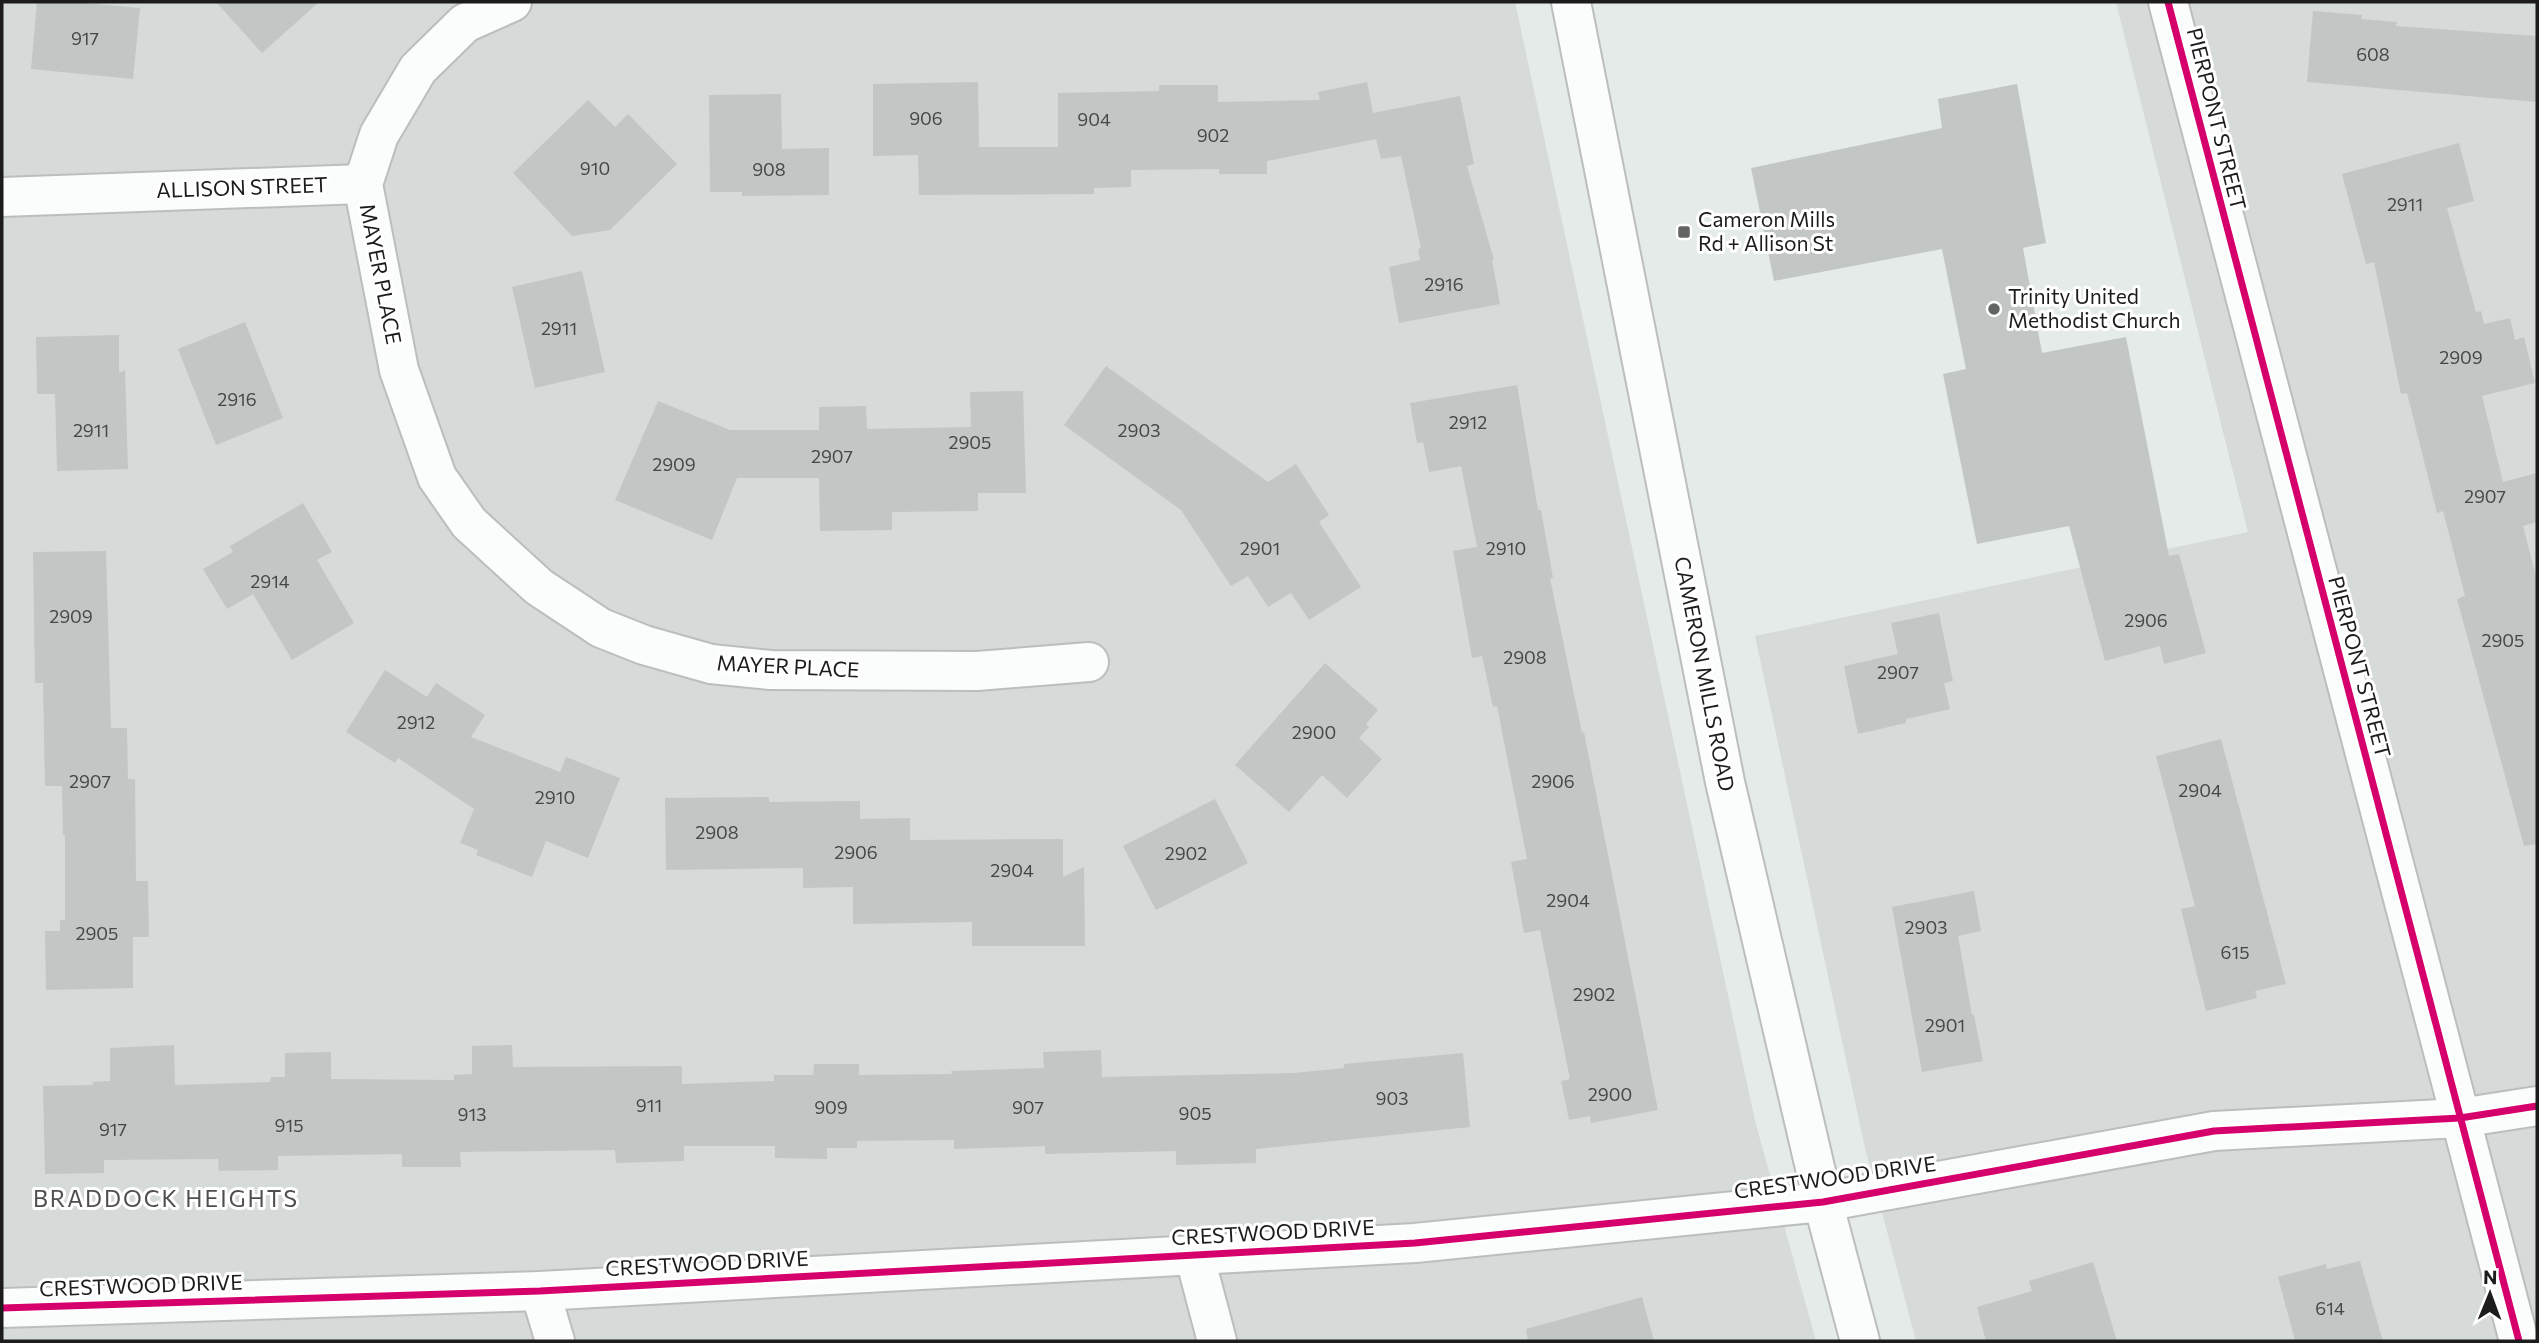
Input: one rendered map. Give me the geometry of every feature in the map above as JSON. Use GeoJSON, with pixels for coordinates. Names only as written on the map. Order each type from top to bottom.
{"type":"FeatureCollection","features":[{"type":"Feature","properties":{"kind":"street"},"geometry":{"type":"LineString","coordinates":[[363,184],[379,135],[418,69],[465,23],[512,2]]}},
{"type":"Feature","properties":{"kind":"street","name":"CAMERON MILLS ROAD"},"geometry":{"type":"LineString","coordinates":[[1571,2],[1725,782],[1824,1202],[1860,1341]]}},
{"type":"Feature","properties":{"kind":"street","name":"PIERPONT STREET"},"geometry":{"type":"LineString","coordinates":[[2168,2],[2519,1341]]}},
{"type":"Feature","properties":{"kind":"street","name":"ALLISON STREET"},"geometry":{"type":"LineString","coordinates":[[2,197],[363,184]]}},
{"type":"Feature","properties":{"kind":"street","name":"MAYER PLACE"},"geometry":{"type":"LineString","coordinates":[[363,184],[399,370],[437,477],[469,523],[539,587],[601,628],[644,645],[711,664],[770,670],[964,671],[1089,662]]}},
{"type":"Feature","properties":{"kind":"street","name":"CRESTWOOD DRIVE"},"geometry":{"type":"LineString","coordinates":[[2,1308],[540,1291],[1415,1244],[1824,1202],[2214,1131],[2460,1118],[2537,1106]]}},
{"type":"Feature","properties":{"kind":"street"},"geometry":{"type":"LineString","coordinates":[[1194,1254],[1217,1341]]}},
{"type":"Feature","properties":{"kind":"street"},"geometry":{"type":"LineString","coordinates":[[540,1291],[555,1341]]}},
{"type":"Feature","properties":{"kind":"shaded area"},"geometry":{"type":"Polygon","coordinates":[[[2,2],[1515,2],[1755,1121],[1816,1341],[2,1341],[2,2]]]}},
{"type":"Feature","properties":{"kind":"shaded area"},"geometry":{"type":"Polygon","coordinates":[[[2116,2],[2537,2],[2537,1341],[1916,1341],[1865,1148],[1755,636],[2248,532],[2116,2]]]}},
{"type":"Feature","properties":{"kind":"building"},"geometry":{"type":"Polygon","coordinates":[[[37,2],[75,2],[140,8],[133,79],[31,69],[37,2]]]}},
{"type":"Feature","properties":{"kind":"building"},"geometry":{"type":"Polygon","coordinates":[[[216,2],[319,2],[262,53],[216,2]]]}},
{"type":"Feature","properties":{"kind":"building"},"geometry":{"type":"Polygon","coordinates":[[[2313,11],[2362,15],[2361,19],[2397,22],[2396,26],[2537,36],[2537,102],[2307,82],[2313,11]]]}},
{"type":"Feature","properties":{"kind":"building"},"geometry":{"type":"Polygon","coordinates":[[[978,82],[979,147],[1058,147],[1058,93],[1159,91],[1159,85],[1218,85],[1218,102],[1320,100],[1318,92],[1367,82],[1373,113],[1460,96],[1474,164],[1467,166],[1494,260],[1500,304],[1399,323],[1389,267],[1420,260],[1418,249],[1421,248],[1401,156],[1381,159],[1376,139],[1267,161],[1267,174],[1219,174],[1219,169],[1131,170],[1131,187],[1094,188],[1094,194],[919,195],[918,155],[873,156],[873,84],[978,82]]]}},
{"type":"Feature","properties":{"kind":"building","name":"Trinity United Methodist Church"},"geometry":{"type":"Polygon","coordinates":[[[2017,84],[2046,243],[2023,248],[2042,353],[2126,337],[2169,556],[2179,554],[2206,653],[2164,664],[2160,646],[2105,661],[2069,526],[1977,544],[1943,374],[1966,369],[1942,249],[1774,281],[1751,168],[1942,128],[1938,99],[2017,84]]]}},
{"type":"Feature","properties":{"kind":"building"},"geometry":{"type":"Polygon","coordinates":[[[781,94],[782,149],[829,148],[829,195],[742,196],[742,192],[710,192],[709,95],[781,94]]]}},
{"type":"Feature","properties":{"kind":"building"},"geometry":{"type":"Polygon","coordinates":[[[588,100],[615,127],[628,114],[677,164],[610,230],[572,236],[513,173],[588,100]]]}},
{"type":"Feature","properties":{"kind":"building"},"geometry":{"type":"Polygon","coordinates":[[[2459,143],[2474,201],[2447,208],[2476,312],[2481,311],[2484,324],[2510,318],[2515,340],[2524,337],[2535,383],[2482,396],[2503,482],[2537,473],[2537,522],[2523,526],[2537,581],[2537,844],[2524,846],[2457,599],[2465,596],[2443,511],[2437,513],[2407,393],[2401,394],[2374,262],[2366,264],[2342,174],[2459,143]]]}},
{"type":"Feature","properties":{"kind":"building"},"geometry":{"type":"Polygon","coordinates":[[[582,271],[605,372],[535,388],[512,287],[582,271]]]}},
{"type":"Feature","properties":{"kind":"building"},"geometry":{"type":"Polygon","coordinates":[[[245,322],[283,418],[216,445],[178,349],[245,322]]]}},
{"type":"Feature","properties":{"kind":"building"},"geometry":{"type":"Polygon","coordinates":[[[119,335],[119,373],[125,370],[128,469],[57,471],[55,394],[37,394],[36,337],[119,335]]]}},
{"type":"Feature","properties":{"kind":"building"},"geometry":{"type":"Polygon","coordinates":[[[1106,366],[1268,482],[1296,464],[1329,515],[1319,522],[1361,587],[1309,620],[1291,593],[1268,607],[1248,576],[1231,586],[1181,510],[1064,425],[1106,366]]]}},
{"type":"Feature","properties":{"kind":"building"},"geometry":{"type":"Polygon","coordinates":[[[1517,385],[1538,510],[1541,510],[1553,578],[1550,578],[1582,733],[1584,732],[1658,1110],[1591,1123],[1590,1116],[1569,1120],[1561,1081],[1570,1079],[1540,930],[1524,933],[1511,862],[1527,859],[1497,706],[1493,707],[1482,656],[1472,658],[1453,551],[1477,547],[1461,466],[1429,472],[1423,442],[1417,443],[1410,403],[1517,385]]]}},
{"type":"Feature","properties":{"kind":"building"},"geometry":{"type":"Polygon","coordinates":[[[1023,391],[1026,493],[978,493],[978,511],[892,512],[892,530],[820,531],[819,478],[737,478],[712,540],[615,500],[658,401],[730,430],[819,430],[819,407],[866,406],[867,429],[971,427],[970,392],[1023,391]]]}},
{"type":"Feature","properties":{"kind":"building"},"geometry":{"type":"Polygon","coordinates":[[[303,503],[332,552],[317,560],[354,623],[292,660],[253,594],[227,609],[203,569],[233,552],[230,546],[303,503]]]}},
{"type":"Feature","properties":{"kind":"building"},"geometry":{"type":"Polygon","coordinates":[[[106,551],[111,728],[127,728],[128,779],[135,779],[136,881],[148,881],[149,937],[133,937],[133,988],[46,990],[45,931],[60,931],[60,920],[65,920],[65,835],[62,786],[45,786],[43,683],[35,683],[33,552],[106,551]]]}},
{"type":"Feature","properties":{"kind":"building"},"geometry":{"type":"Polygon","coordinates":[[[1939,613],[1953,681],[1944,683],[1950,709],[1858,734],[1844,666],[1898,654],[1891,623],[1939,613]]]}},
{"type":"Feature","properties":{"kind":"building"},"geometry":{"type":"Polygon","coordinates":[[[1325,663],[1378,710],[1359,738],[1382,759],[1347,798],[1322,775],[1289,812],[1235,765],[1325,663]]]}},
{"type":"Feature","properties":{"kind":"building"},"geometry":{"type":"Polygon","coordinates":[[[385,670],[427,697],[436,683],[485,715],[471,737],[560,772],[566,757],[620,778],[588,858],[546,841],[532,877],[476,855],[478,850],[460,843],[474,809],[398,758],[395,763],[346,732],[385,670]]]}},
{"type":"Feature","properties":{"kind":"building"},"geometry":{"type":"Polygon","coordinates":[[[2221,739],[2286,984],[2255,991],[2257,998],[2206,1011],[2181,909],[2195,906],[2156,756],[2221,739]]]}},
{"type":"Feature","properties":{"kind":"building"},"geometry":{"type":"Polygon","coordinates":[[[769,797],[769,802],[860,801],[860,819],[910,818],[910,840],[1063,839],[1063,877],[1084,867],[1085,946],[972,946],[972,922],[853,924],[853,887],[803,888],[803,868],[666,870],[665,798],[769,797]]]}},
{"type":"Feature","properties":{"kind":"building"},"geometry":{"type":"Polygon","coordinates":[[[1215,799],[1248,863],[1156,910],[1123,846],[1215,799]]]}},
{"type":"Feature","properties":{"kind":"building"},"geometry":{"type":"Polygon","coordinates":[[[1974,891],[1981,931],[1958,936],[1983,1061],[1922,1072],[1892,907],[1974,891]]]}},
{"type":"Feature","properties":{"kind":"building"},"geometry":{"type":"Polygon","coordinates":[[[174,1045],[175,1085],[270,1082],[271,1077],[285,1077],[285,1053],[331,1052],[331,1079],[454,1080],[454,1075],[472,1074],[472,1046],[512,1045],[513,1067],[682,1066],[682,1084],[774,1081],[774,1075],[813,1075],[814,1064],[859,1064],[859,1075],[952,1074],[951,1071],[1044,1068],[1043,1052],[1101,1050],[1102,1077],[1293,1073],[1344,1068],[1344,1064],[1463,1053],[1470,1127],[1256,1149],[1256,1163],[1176,1165],[1176,1151],[1045,1154],[1045,1146],[954,1149],[954,1140],[857,1141],[857,1148],[827,1148],[827,1159],[775,1158],[775,1146],[684,1146],[684,1161],[616,1163],[615,1150],[460,1152],[461,1167],[402,1167],[402,1154],[278,1156],[278,1170],[219,1171],[218,1159],[104,1160],[104,1173],[45,1174],[43,1086],[93,1085],[93,1082],[110,1081],[110,1048],[174,1045]]]}},
{"type":"Feature","properties":{"kind":"building"},"geometry":{"type":"Polygon","coordinates":[[[2360,1261],[2383,1341],[2295,1341],[2278,1277],[2326,1264],[2327,1269],[2360,1261]]]}},
{"type":"Feature","properties":{"kind":"building"},"geometry":{"type":"Polygon","coordinates":[[[2093,1262],[2117,1341],[1986,1341],[1977,1307],[2032,1291],[2029,1281],[2093,1262]]]}},
{"type":"Feature","properties":{"kind":"building"},"geometry":{"type":"Polygon","coordinates":[[[1642,1297],[1654,1341],[1528,1341],[1526,1329],[1642,1297]]]}},
{"type":"Feature","properties":{"kind":"cycle path"},"geometry":{"type":"LineString","coordinates":[[2168,2],[2519,1341]]}},
{"type":"Feature","properties":{"kind":"cycle path"},"geometry":{"type":"LineString","coordinates":[[2,1308],[540,1291],[1415,1243],[1823,1202],[2214,1131],[2460,1118],[2537,1106]]}},
{"type":"Feature","properties":{"kind":"place","name":"Cameron Mills Rd + Allison St"},"geometry":{"type":"Point","coordinates":[1684,232]}},
{"type":"Feature","properties":{"kind":"place","name":"Trinity United Methodist Church"},"geometry":{"type":"Point","coordinates":[1994,309]}},
{"type":"Feature","properties":{"kind":"district","name":"BRADDOCK HEIGHTS"},"geometry":{"type":"Point","coordinates":[166,1199]}}]}
